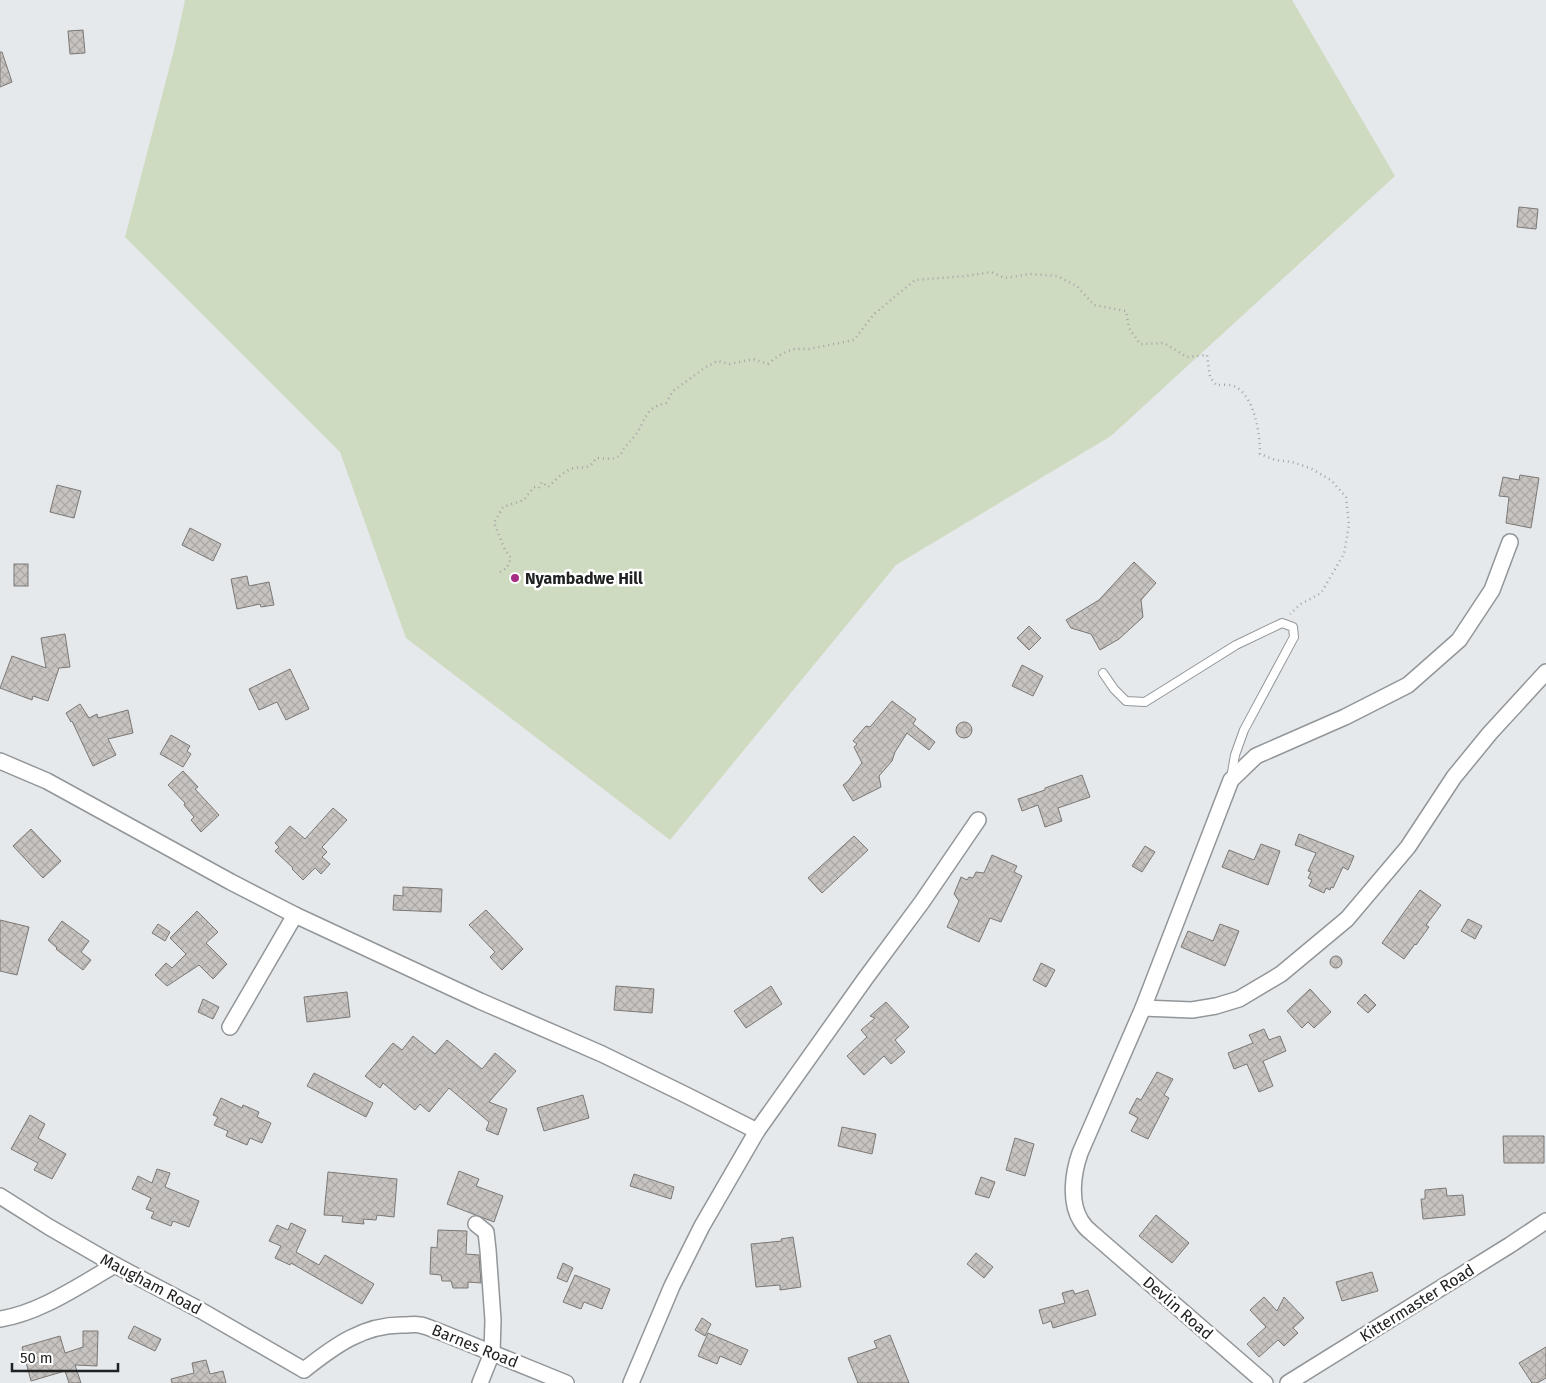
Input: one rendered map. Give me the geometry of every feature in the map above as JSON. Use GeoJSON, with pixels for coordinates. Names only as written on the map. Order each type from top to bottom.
{"type":"FeatureCollection","features":[{"type":"Feature","properties":{"kind":"street"},"geometry":{"type":"LineString","coordinates":[[1231,780],[1256,756],[1344,717],[1408,685],[1459,640],[1492,590],[1510,542]]}},
{"type":"Feature","properties":{"kind":"street"},"geometry":{"type":"LineString","coordinates":[[1142,1008],[1192,1010],[1216,1006],[1239,999],[1281,974],[1347,918],[1408,847],[1454,777],[1490,732],[1546,672]]}},
{"type":"Feature","properties":{"kind":"street"},"geometry":{"type":"LineString","coordinates":[[0,761],[47,781],[295,915],[480,1001],[602,1054],[757,1131]]}},
{"type":"Feature","properties":{"kind":"street","name":"Devlin Road"},"geometry":{"type":"LineString","coordinates":[[1231,780],[1142,1008],[1080,1153],[1075,1167],[1075,1206],[1081,1221],[1092,1233],[1265,1383]]}},
{"type":"Feature","properties":{"kind":"street"},"geometry":{"type":"LineString","coordinates":[[631,1383],[672,1286],[702,1226],[757,1131],[922,902],[978,820]]}},
{"type":"Feature","properties":{"kind":"street"},"geometry":{"type":"LineString","coordinates":[[230,1027],[295,915]]}},
{"type":"Feature","properties":{"kind":"street","name":"Maugham Road"},"geometry":{"type":"LineString","coordinates":[[0,1196],[115,1265],[200,1310],[301,1376]]}},
{"type":"Feature","properties":{"kind":"street","name":"Kittermaster Road"},"geometry":{"type":"LineString","coordinates":[[1288,1383],[1546,1221]]}},
{"type":"Feature","properties":{"kind":"street"},"geometry":{"type":"LineString","coordinates":[[476,1224],[486,1232],[493,1320],[492,1353],[480,1383]]}},
{"type":"Feature","properties":{"kind":"street"},"geometry":{"type":"LineString","coordinates":[[0,1319],[21,1314],[65,1294],[115,1265]]}},
{"type":"Feature","properties":{"kind":"street","name":"Barnes Road"},"geometry":{"type":"LineString","coordinates":[[301,1376],[339,1343],[355,1334],[375,1327],[394,1324],[418,1325],[438,1331],[566,1383]]}},
{"type":"Feature","properties":{"kind":"lane"},"geometry":{"type":"LineString","coordinates":[[1103,673],[1114,689],[1126,701],[1145,702],[1236,645],[1282,623],[1293,627],[1294,637],[1244,730],[1235,755],[1231,780]]}},
{"type":"Feature","properties":{"kind":"path"},"geometry":{"type":"LineString","coordinates":[[500,572],[507,568],[511,558],[505,550],[494,524],[503,507],[524,500],[534,487],[539,488],[542,482],[548,487],[572,469],[582,469],[593,464],[596,458],[612,459],[620,456],[645,416],[656,405],[666,403],[672,391],[706,367],[717,361],[730,364],[753,359],[768,364],[778,356],[793,349],[809,349],[854,340],[874,314],[915,280],[991,272],[1005,278],[1030,274],[1057,276],[1077,286],[1094,305],[1126,312],[1129,328],[1140,344],[1164,343],[1187,357],[1207,355],[1210,377],[1216,385],[1235,386],[1243,394],[1254,411],[1260,438],[1260,454],[1274,460],[1292,462],[1310,468],[1331,480],[1346,497],[1349,525],[1344,554],[1321,592],[1301,604],[1282,623]]}},
{"type":"Feature","properties":{"kind":"green space"},"geometry":{"type":"Polygon","coordinates":[[[185,0],[1292,0],[1395,176],[1111,436],[896,565],[670,840],[406,638],[340,452],[125,237],[175,46],[185,0]]]}},
{"type":"Feature","properties":{"kind":"building"},"geometry":{"type":"Polygon","coordinates":[[[83,30],[85,53],[70,54],[68,31],[83,30]]]}},
{"type":"Feature","properties":{"kind":"building"},"geometry":{"type":"Polygon","coordinates":[[[0,52],[2,52],[12,82],[0,87],[0,52]]]}},
{"type":"Feature","properties":{"kind":"building"},"geometry":{"type":"Polygon","coordinates":[[[1519,207],[1538,209],[1536,229],[1517,227],[1519,207]]]}},
{"type":"Feature","properties":{"kind":"building"},"geometry":{"type":"Polygon","coordinates":[[[1520,475],[1539,478],[1531,528],[1506,523],[1509,497],[1499,496],[1503,477],[1519,480],[1520,475]]]}},
{"type":"Feature","properties":{"kind":"building"},"geometry":{"type":"Polygon","coordinates":[[[57,485],[81,491],[74,518],[50,512],[57,485]]]}},
{"type":"Feature","properties":{"kind":"building"},"geometry":{"type":"Polygon","coordinates":[[[190,528],[221,544],[213,561],[182,545],[190,528]]]}},
{"type":"Feature","properties":{"kind":"building"},"geometry":{"type":"Polygon","coordinates":[[[1134,562],[1156,583],[1141,600],[1143,617],[1119,639],[1100,650],[1091,634],[1071,628],[1066,620],[1099,600],[1134,562]]]}},
{"type":"Feature","properties":{"kind":"building"},"geometry":{"type":"Polygon","coordinates":[[[14,564],[28,564],[28,586],[14,586],[14,564]]]}},
{"type":"Feature","properties":{"kind":"building"},"geometry":{"type":"Polygon","coordinates":[[[247,576],[249,586],[269,582],[274,605],[261,607],[260,604],[237,609],[231,579],[247,576]]]}},
{"type":"Feature","properties":{"kind":"building"},"geometry":{"type":"Polygon","coordinates":[[[1029,626],[1041,638],[1029,650],[1017,638],[1029,626]]]}},
{"type":"Feature","properties":{"kind":"building"},"geometry":{"type":"Polygon","coordinates":[[[65,634],[70,667],[59,668],[48,701],[33,696],[32,700],[0,688],[12,656],[46,668],[41,638],[65,634]]]}},
{"type":"Feature","properties":{"kind":"building"},"geometry":{"type":"Polygon","coordinates":[[[1022,665],[1043,676],[1033,696],[1012,686],[1022,665]]]}},
{"type":"Feature","properties":{"kind":"building"},"geometry":{"type":"Polygon","coordinates":[[[290,669],[309,709],[286,720],[277,702],[259,710],[249,689],[290,669]]]}},
{"type":"Feature","properties":{"kind":"building"},"geometry":{"type":"Polygon","coordinates":[[[892,701],[916,719],[913,724],[935,742],[929,750],[907,733],[895,752],[892,761],[879,776],[881,787],[853,801],[843,785],[862,763],[854,747],[857,744],[853,741],[866,726],[870,727],[892,701]]]}},
{"type":"Feature","properties":{"kind":"building"},"geometry":{"type":"Polygon","coordinates":[[[80,704],[89,718],[97,714],[98,718],[128,710],[133,733],[108,739],[116,755],[93,766],[72,721],[66,713],[80,704]]]}},
{"type":"Feature","properties":{"kind":"building"},"geometry":{"type":"Polygon","coordinates":[[[961,722],[967,722],[972,727],[970,736],[961,738],[956,733],[956,727],[961,722]]]}},
{"type":"Feature","properties":{"kind":"building"},"geometry":{"type":"Polygon","coordinates":[[[171,735],[190,746],[187,751],[191,754],[183,767],[160,754],[171,735]]]}},
{"type":"Feature","properties":{"kind":"building"},"geometry":{"type":"Polygon","coordinates":[[[183,771],[198,787],[195,789],[219,815],[201,832],[191,820],[194,817],[184,805],[185,803],[168,785],[183,771]]]}},
{"type":"Feature","properties":{"kind":"building"},"geometry":{"type":"Polygon","coordinates":[[[1082,775],[1090,797],[1058,808],[1062,821],[1045,827],[1038,805],[1022,811],[1018,799],[1082,775]]]}},
{"type":"Feature","properties":{"kind":"building"},"geometry":{"type":"Polygon","coordinates":[[[333,808],[347,820],[322,847],[327,852],[322,857],[330,864],[321,874],[315,868],[303,880],[275,851],[279,847],[275,843],[290,826],[305,839],[333,808]]]}},
{"type":"Feature","properties":{"kind":"building"},"geometry":{"type":"Polygon","coordinates":[[[31,829],[61,861],[43,878],[13,846],[31,829]]]}},
{"type":"Feature","properties":{"kind":"building"},"geometry":{"type":"Polygon","coordinates":[[[1299,834],[1354,856],[1348,870],[1343,867],[1333,888],[1331,887],[1330,890],[1326,888],[1324,893],[1309,886],[1312,880],[1308,878],[1311,872],[1308,871],[1316,853],[1295,845],[1299,834]]]}},
{"type":"Feature","properties":{"kind":"building"},"geometry":{"type":"Polygon","coordinates":[[[854,836],[868,850],[822,893],[808,878],[854,836]]]}},
{"type":"Feature","properties":{"kind":"building"},"geometry":{"type":"Polygon","coordinates":[[[1261,844],[1280,851],[1268,885],[1222,867],[1229,850],[1254,860],[1261,844]]]}},
{"type":"Feature","properties":{"kind":"building"},"geometry":{"type":"Polygon","coordinates":[[[1145,846],[1155,852],[1142,872],[1132,866],[1145,846]]]}},
{"type":"Feature","properties":{"kind":"building"},"geometry":{"type":"Polygon","coordinates":[[[992,855],[1017,866],[1014,872],[1022,876],[1001,922],[990,918],[979,942],[947,927],[959,901],[954,894],[961,877],[967,880],[969,877],[973,878],[976,872],[984,873],[992,855]]]}},
{"type":"Feature","properties":{"kind":"building"},"geometry":{"type":"Polygon","coordinates":[[[403,887],[442,889],[441,912],[393,910],[394,895],[403,896],[403,887]]]}},
{"type":"Feature","properties":{"kind":"building"},"geometry":{"type":"Polygon","coordinates":[[[1420,890],[1441,905],[1426,925],[1429,927],[1404,959],[1382,943],[1420,890]]]}},
{"type":"Feature","properties":{"kind":"building"},"geometry":{"type":"Polygon","coordinates":[[[486,910],[523,949],[502,970],[490,957],[495,952],[469,925],[486,910]]]}},
{"type":"Feature","properties":{"kind":"building"},"geometry":{"type":"Polygon","coordinates":[[[197,911],[218,932],[206,943],[227,964],[213,979],[199,965],[167,986],[155,975],[166,963],[172,968],[186,954],[170,938],[197,911]]]}},
{"type":"Feature","properties":{"kind":"building"},"geometry":{"type":"Polygon","coordinates":[[[1468,919],[1482,926],[1475,939],[1461,931],[1468,919]]]}},
{"type":"Feature","properties":{"kind":"building"},"geometry":{"type":"Polygon","coordinates":[[[0,920],[29,927],[17,975],[0,971],[0,920]]]}},
{"type":"Feature","properties":{"kind":"building"},"geometry":{"type":"Polygon","coordinates":[[[62,921],[89,941],[81,952],[91,960],[83,970],[56,949],[48,940],[62,921]]]}},
{"type":"Feature","properties":{"kind":"building"},"geometry":{"type":"Polygon","coordinates":[[[158,924],[170,932],[165,941],[152,933],[158,924]]]}},
{"type":"Feature","properties":{"kind":"building"},"geometry":{"type":"Polygon","coordinates":[[[1220,924],[1239,931],[1225,966],[1181,947],[1188,931],[1213,941],[1220,924]]]}},
{"type":"Feature","properties":{"kind":"building"},"geometry":{"type":"Polygon","coordinates":[[[1334,956],[1338,956],[1342,962],[1338,968],[1334,968],[1330,964],[1330,960],[1334,956]]]}},
{"type":"Feature","properties":{"kind":"building"},"geometry":{"type":"Polygon","coordinates":[[[1041,963],[1055,970],[1046,987],[1033,980],[1041,963]]]}},
{"type":"Feature","properties":{"kind":"building"},"geometry":{"type":"Polygon","coordinates":[[[616,986],[654,989],[652,1013],[614,1010],[616,986]]]}},
{"type":"Feature","properties":{"kind":"building"},"geometry":{"type":"Polygon","coordinates":[[[771,986],[782,1004],[746,1028],[734,1011],[771,986]]]}},
{"type":"Feature","properties":{"kind":"building"},"geometry":{"type":"Polygon","coordinates":[[[1310,989],[1331,1012],[1314,1028],[1308,1022],[1302,1028],[1287,1011],[1310,989]]]}},
{"type":"Feature","properties":{"kind":"building"},"geometry":{"type":"Polygon","coordinates":[[[347,992],[350,1017],[307,1022],[304,997],[347,992]]]}},
{"type":"Feature","properties":{"kind":"building"},"geometry":{"type":"Polygon","coordinates":[[[1365,994],[1376,1005],[1368,1013],[1357,1003],[1365,994]]]}},
{"type":"Feature","properties":{"kind":"building"},"geometry":{"type":"Polygon","coordinates":[[[203,999],[219,1007],[213,1019],[198,1012],[203,999]]]}},
{"type":"Feature","properties":{"kind":"building"},"geometry":{"type":"Polygon","coordinates":[[[886,1002],[909,1027],[895,1040],[905,1052],[891,1064],[884,1056],[864,1075],[847,1056],[867,1037],[861,1030],[875,1018],[870,1016],[886,1002]]]}},
{"type":"Feature","properties":{"kind":"building"},"geometry":{"type":"Polygon","coordinates":[[[1264,1029],[1269,1040],[1280,1036],[1286,1051],[1263,1061],[1273,1086],[1259,1092],[1247,1064],[1234,1069],[1228,1053],[1253,1043],[1249,1035],[1264,1029]]]}},
{"type":"Feature","properties":{"kind":"building"},"geometry":{"type":"Polygon","coordinates":[[[413,1036],[435,1054],[447,1040],[482,1069],[495,1053],[516,1071],[489,1102],[507,1109],[498,1135],[486,1130],[489,1122],[449,1088],[429,1112],[420,1104],[415,1110],[383,1083],[380,1088],[365,1076],[393,1043],[402,1050],[413,1036]]]}},
{"type":"Feature","properties":{"kind":"building"},"geometry":{"type":"Polygon","coordinates":[[[1157,1072],[1173,1079],[1164,1095],[1169,1098],[1148,1139],[1131,1131],[1138,1118],[1129,1113],[1137,1098],[1141,1100],[1157,1072]]]}},
{"type":"Feature","properties":{"kind":"building"},"geometry":{"type":"Polygon","coordinates":[[[314,1073],[373,1103],[366,1117],[307,1086],[314,1073]]]}},
{"type":"Feature","properties":{"kind":"building"},"geometry":{"type":"Polygon","coordinates":[[[583,1095],[589,1118],[544,1131],[537,1108],[583,1095]]]}},
{"type":"Feature","properties":{"kind":"building"},"geometry":{"type":"Polygon","coordinates":[[[221,1098],[242,1108],[243,1105],[259,1112],[257,1117],[271,1123],[262,1143],[250,1138],[247,1145],[226,1136],[228,1131],[214,1125],[218,1117],[213,1115],[221,1098]]]}},
{"type":"Feature","properties":{"kind":"building"},"geometry":{"type":"Polygon","coordinates":[[[30,1115],[45,1124],[38,1138],[66,1154],[52,1179],[34,1170],[38,1163],[11,1149],[30,1115]]]}},
{"type":"Feature","properties":{"kind":"building"},"geometry":{"type":"Polygon","coordinates":[[[842,1127],[876,1134],[872,1154],[838,1146],[842,1127]]]}},
{"type":"Feature","properties":{"kind":"building"},"geometry":{"type":"Polygon","coordinates":[[[1503,1136],[1544,1136],[1544,1163],[1504,1163],[1503,1136]]]}},
{"type":"Feature","properties":{"kind":"building"},"geometry":{"type":"Polygon","coordinates":[[[1015,1138],[1034,1144],[1025,1176],[1006,1170],[1015,1138]]]}},
{"type":"Feature","properties":{"kind":"building"},"geometry":{"type":"Polygon","coordinates":[[[157,1169],[170,1173],[165,1187],[199,1201],[189,1227],[173,1221],[171,1226],[151,1218],[154,1212],[146,1209],[151,1198],[132,1189],[138,1176],[152,1183],[157,1169]]]}},
{"type":"Feature","properties":{"kind":"building"},"geometry":{"type":"Polygon","coordinates":[[[459,1171],[479,1179],[476,1186],[503,1196],[494,1222],[447,1204],[459,1171]]]}},
{"type":"Feature","properties":{"kind":"building"},"geometry":{"type":"Polygon","coordinates":[[[328,1172],[397,1179],[394,1217],[377,1215],[376,1220],[363,1219],[364,1224],[342,1222],[343,1216],[324,1215],[328,1172]]]}},
{"type":"Feature","properties":{"kind":"building"},"geometry":{"type":"Polygon","coordinates":[[[634,1174],[674,1187],[671,1199],[630,1186],[634,1174]]]}},
{"type":"Feature","properties":{"kind":"building"},"geometry":{"type":"Polygon","coordinates":[[[981,1177],[995,1182],[989,1198],[975,1194],[981,1177]]]}},
{"type":"Feature","properties":{"kind":"building"},"geometry":{"type":"Polygon","coordinates":[[[1446,1188],[1447,1196],[1463,1195],[1465,1215],[1423,1219],[1421,1199],[1425,1199],[1425,1190],[1446,1188]]]}},
{"type":"Feature","properties":{"kind":"building"},"geometry":{"type":"Polygon","coordinates":[[[1156,1215],[1189,1243],[1172,1263],[1139,1236],[1156,1215]]]}},
{"type":"Feature","properties":{"kind":"building"},"geometry":{"type":"Polygon","coordinates":[[[291,1223],[306,1230],[296,1252],[319,1265],[325,1255],[374,1284],[362,1304],[291,1263],[290,1265],[275,1258],[281,1246],[269,1241],[277,1225],[288,1230],[291,1223]]]}},
{"type":"Feature","properties":{"kind":"building"},"geometry":{"type":"Polygon","coordinates":[[[438,1230],[467,1231],[466,1254],[479,1255],[481,1283],[468,1282],[468,1288],[453,1288],[451,1281],[442,1281],[441,1275],[430,1274],[431,1247],[437,1248],[438,1230]]]}},
{"type":"Feature","properties":{"kind":"building"},"geometry":{"type":"Polygon","coordinates":[[[793,1237],[801,1287],[780,1290],[780,1285],[756,1287],[751,1244],[782,1241],[781,1239],[793,1237]]]}},
{"type":"Feature","properties":{"kind":"building"},"geometry":{"type":"Polygon","coordinates":[[[976,1253],[993,1267],[984,1278],[967,1264],[976,1253]]]}},
{"type":"Feature","properties":{"kind":"building"},"geometry":{"type":"Polygon","coordinates":[[[563,1263],[573,1268],[567,1282],[557,1278],[563,1263]]]}},
{"type":"Feature","properties":{"kind":"building"},"geometry":{"type":"Polygon","coordinates":[[[1372,1272],[1378,1291],[1342,1301],[1336,1282],[1372,1272]]]}},
{"type":"Feature","properties":{"kind":"building"},"geometry":{"type":"Polygon","coordinates":[[[575,1275],[610,1289],[602,1309],[584,1302],[581,1309],[563,1302],[575,1275]]]}},
{"type":"Feature","properties":{"kind":"building"},"geometry":{"type":"Polygon","coordinates":[[[1073,1290],[1075,1294],[1088,1290],[1096,1315],[1053,1328],[1051,1321],[1043,1324],[1039,1310],[1065,1303],[1062,1293],[1073,1290]]]}},
{"type":"Feature","properties":{"kind":"building"},"geometry":{"type":"Polygon","coordinates":[[[1264,1297],[1277,1311],[1284,1297],[1304,1318],[1293,1328],[1298,1333],[1284,1346],[1278,1340],[1259,1357],[1247,1344],[1266,1327],[1250,1310],[1264,1297]]]}},
{"type":"Feature","properties":{"kind":"building"},"geometry":{"type":"Polygon","coordinates":[[[702,1318],[711,1324],[705,1336],[695,1330],[702,1318]]]}},
{"type":"Feature","properties":{"kind":"building"},"geometry":{"type":"Polygon","coordinates":[[[134,1326],[161,1339],[155,1351],[128,1338],[134,1326]]]}},
{"type":"Feature","properties":{"kind":"building"},"geometry":{"type":"Polygon","coordinates":[[[83,1331],[98,1331],[97,1366],[75,1365],[81,1383],[69,1383],[65,1371],[31,1381],[22,1347],[60,1336],[65,1353],[83,1347],[83,1331]]]}},
{"type":"Feature","properties":{"kind":"building"},"geometry":{"type":"Polygon","coordinates":[[[708,1333],[748,1350],[741,1365],[720,1356],[717,1364],[698,1356],[708,1333]]]}},
{"type":"Feature","properties":{"kind":"building"},"geometry":{"type":"Polygon","coordinates":[[[890,1335],[909,1383],[858,1383],[848,1358],[877,1348],[874,1341],[890,1335]]]}},
{"type":"Feature","properties":{"kind":"building"},"geometry":{"type":"Polygon","coordinates":[[[1546,1347],[1546,1378],[1537,1383],[1532,1383],[1519,1363],[1546,1347]]]}},
{"type":"Feature","properties":{"kind":"building"},"geometry":{"type":"Polygon","coordinates":[[[206,1360],[210,1374],[223,1371],[226,1383],[172,1383],[171,1379],[194,1373],[192,1363],[206,1360]]]}},
{"type":"Feature","properties":{"kind":"place","name":"Nyambadwe Hill"},"geometry":{"type":"Point","coordinates":[515,578]}}]}
